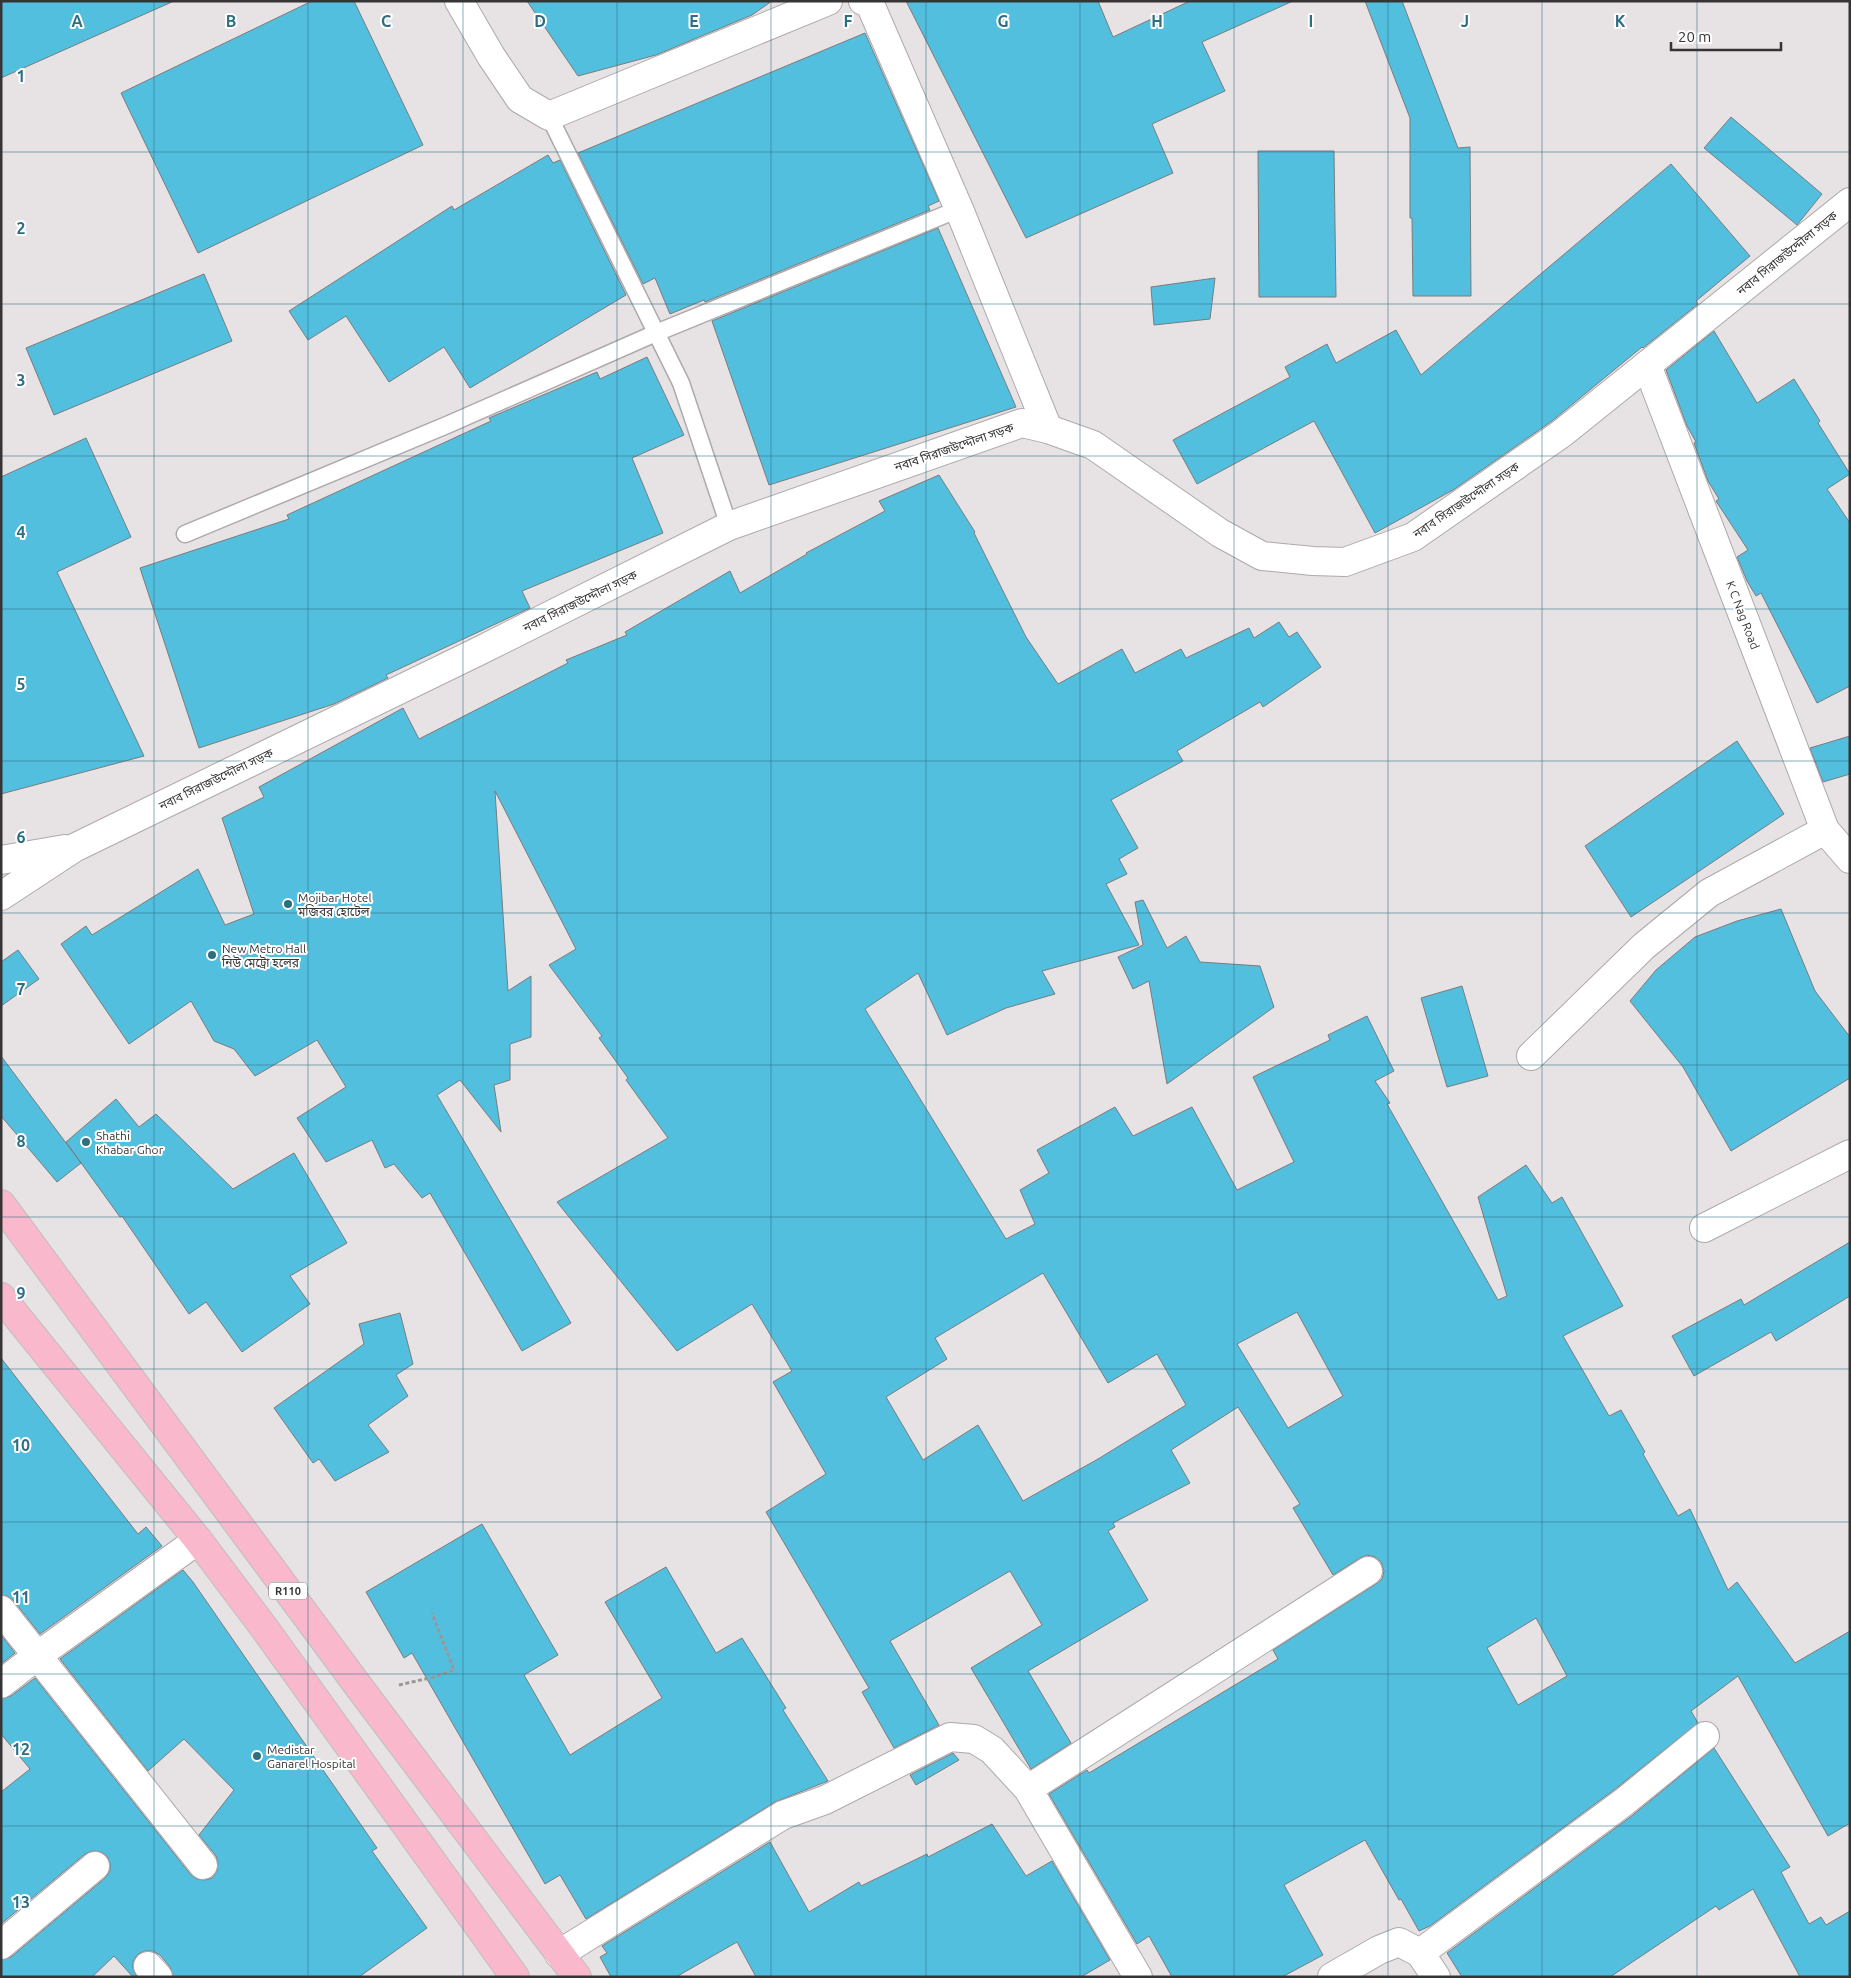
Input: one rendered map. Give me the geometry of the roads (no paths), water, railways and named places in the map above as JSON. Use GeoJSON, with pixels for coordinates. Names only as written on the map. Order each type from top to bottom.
{"type":"FeatureCollection","features":[{"type":"Feature","properties":{"kind":"main road","name":"R110"},"geometry":{"type":"LineString","coordinates":[[1,1204],[577,1977]]}},
{"type":"Feature","properties":{"kind":"main road"},"geometry":{"type":"LineString","coordinates":[[1,1297],[198,1540],[515,1977]]}},
{"type":"Feature","properties":{"kind":"street"},"geometry":{"type":"LineString","coordinates":[[459,1],[491,56],[520,99],[549,116],[828,1]]}},
{"type":"Feature","properties":{"kind":"street"},"geometry":{"type":"LineString","coordinates":[[863,1],[870,4],[959,209],[1048,429]]}},
{"type":"Feature","properties":{"kind":"street","name":"নবাব সিরাজউদ্দৌলা সড়ক"},"geometry":{"type":"LineString","coordinates":[[1,896],[74,848],[477,652],[729,526],[1022,423],[1048,429],[1093,445],[1220,533],[1262,556],[1345,562],[1414,537],[1561,434],[1850,202]]}},
{"type":"Feature","properties":{"kind":"street","name":"K C Nag Road"},"geometry":{"type":"LineString","coordinates":[[1647,365],[1825,830],[1850,859]]}},
{"type":"Feature","properties":{"kind":"street"},"geometry":{"type":"LineString","coordinates":[[1531,1056],[1644,946],[1709,893],[1825,830]]}},
{"type":"Feature","properties":{"kind":"street"},"geometry":{"type":"LineString","coordinates":[[1,860],[74,848]]}},
{"type":"Feature","properties":{"kind":"street"},"geometry":{"type":"LineString","coordinates":[[1704,1228],[1850,1154]]}},
{"type":"Feature","properties":{"kind":"street"},"geometry":{"type":"LineString","coordinates":[[1,1684],[198,1540]]}},
{"type":"Feature","properties":{"kind":"street"},"geometry":{"type":"LineString","coordinates":[[1028,1788],[1368,1571]]}},
{"type":"Feature","properties":{"kind":"street"},"geometry":{"type":"LineString","coordinates":[[1,1610],[203,1865]]}},
{"type":"Feature","properties":{"kind":"street"},"geometry":{"type":"LineString","coordinates":[[1420,1953],[1624,1802],[1705,1736]]}},
{"type":"Feature","properties":{"kind":"street"},"geometry":{"type":"LineString","coordinates":[[559,1954],[783,1815],[825,1800],[950,1737],[974,1739],[992,1750],[1028,1788],[1138,1977]]}},
{"type":"Feature","properties":{"kind":"street"},"geometry":{"type":"LineString","coordinates":[[1,1945],[95,1866]]}},
{"type":"Feature","properties":{"kind":"street"},"geometry":{"type":"LineString","coordinates":[[1332,1977],[1379,1950],[1398,1942],[1420,1953],[1436,1977]]}},
{"type":"Feature","properties":{"kind":"lane"},"geometry":{"type":"LineString","coordinates":[[549,116],[682,382],[729,526]]}},
{"type":"Feature","properties":{"kind":"lane"},"geometry":{"type":"LineString","coordinates":[[185,534],[447,425],[656,333],[959,209]]}},
{"type":"Feature","properties":{"kind":"place","name":"Mojibar Hotel মজিবর হোটেল"},"geometry":{"type":"Point","coordinates":[288,904]}},
{"type":"Feature","properties":{"kind":"place","name":"New Metro Hall নিউ মেট্রো হলের"},"geometry":{"type":"Point","coordinates":[212,955]}},
{"type":"Feature","properties":{"kind":"place","name":"Shathi Khabar Ghor"},"geometry":{"type":"Point","coordinates":[86,1142]}},
{"type":"Feature","properties":{"kind":"place","name":"Medistar Ganarel Hospital"},"geometry":{"type":"Point","coordinates":[257,1756]}}]}
